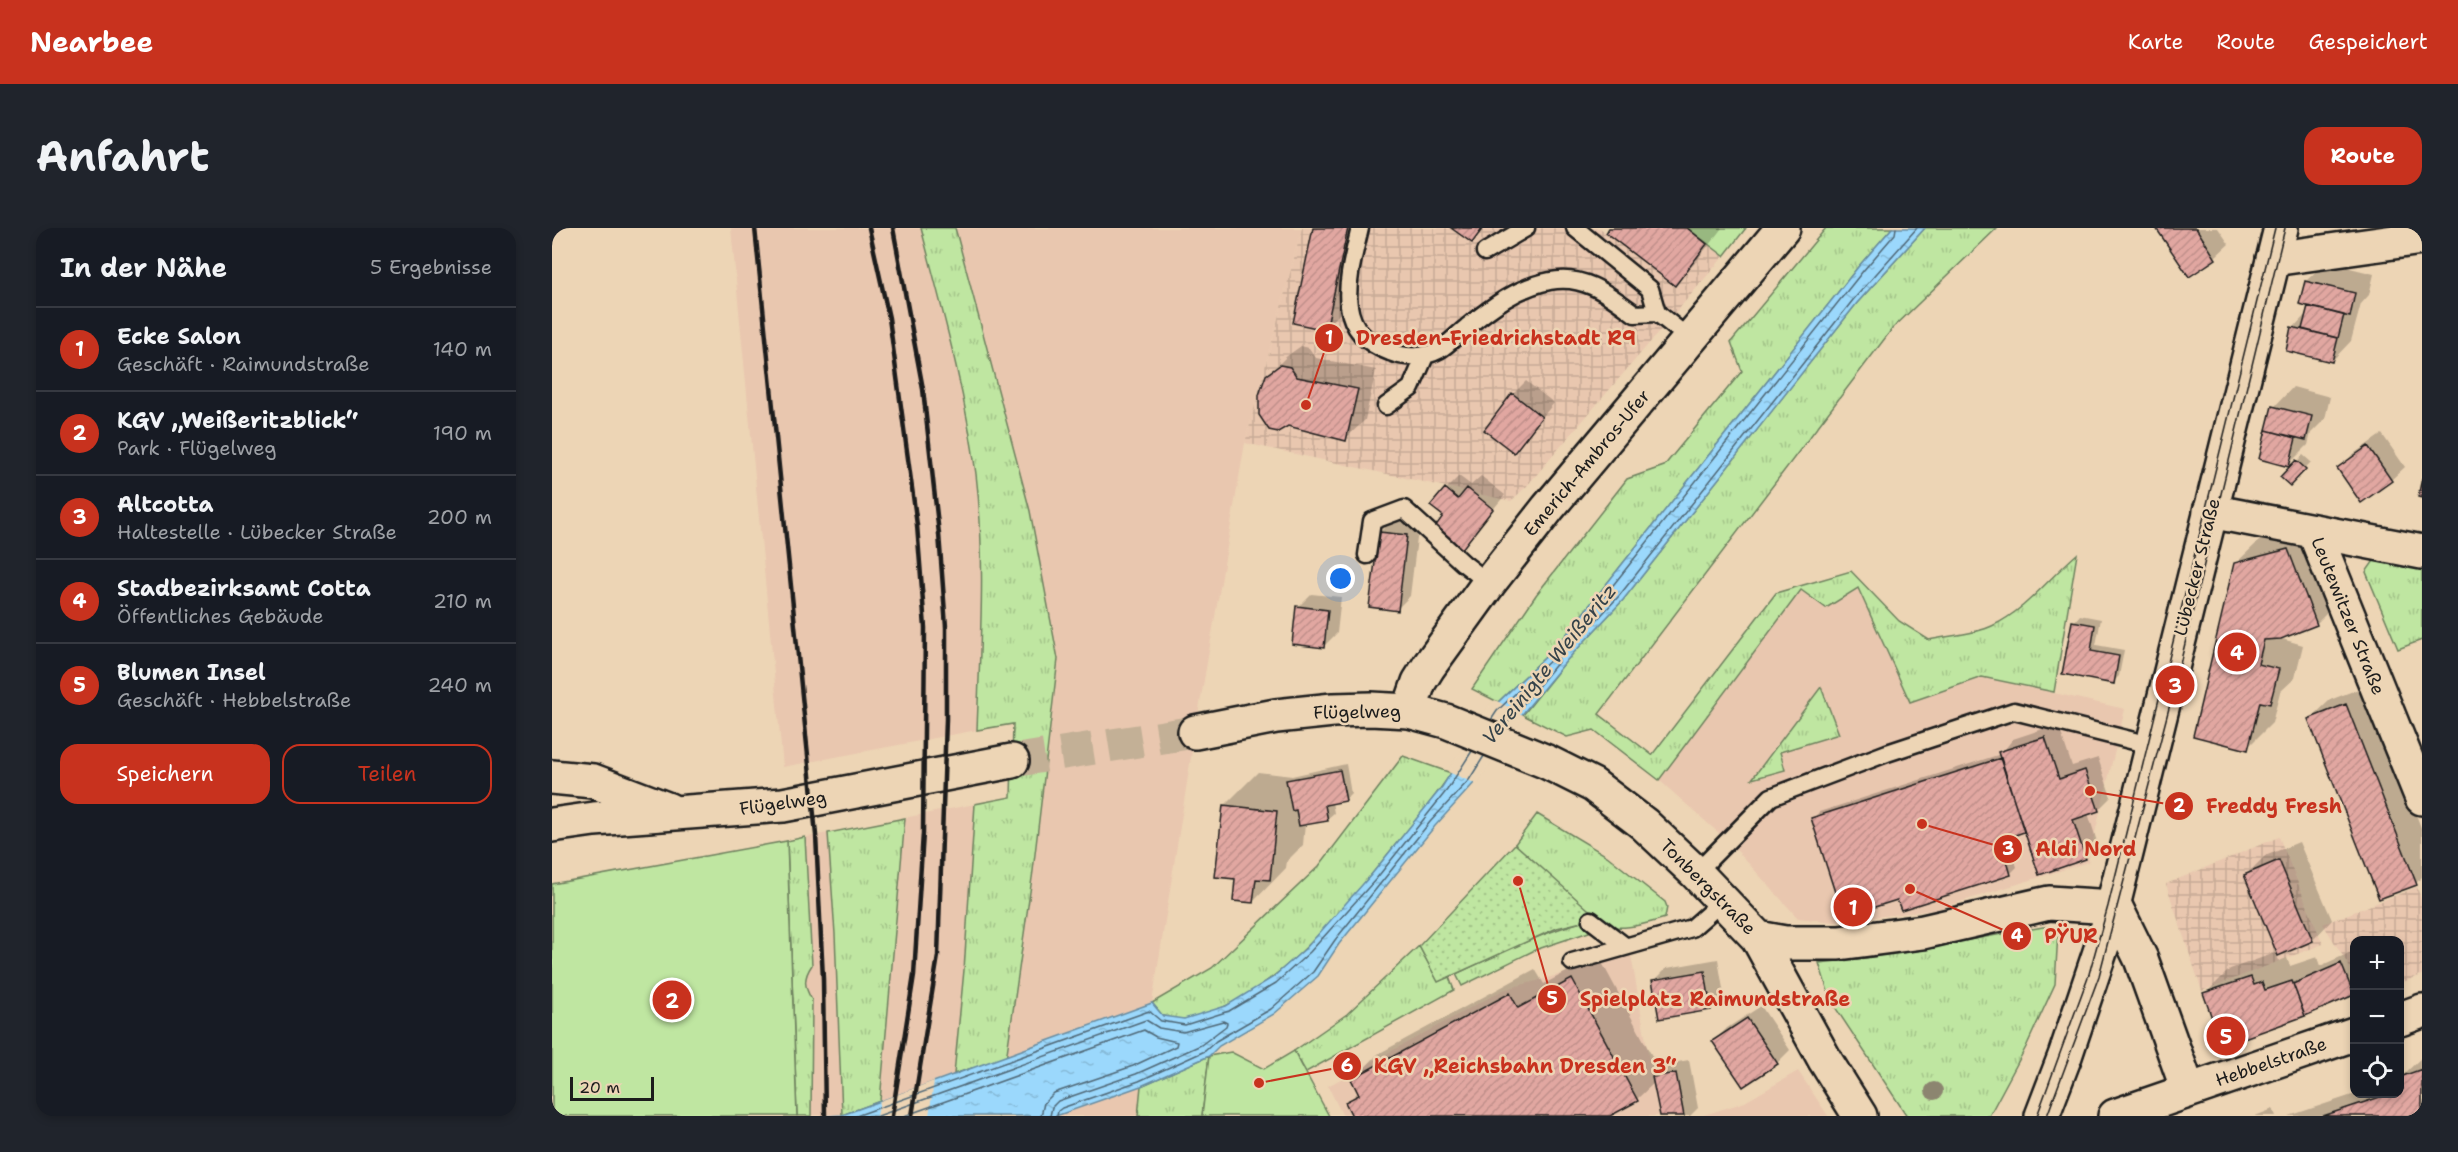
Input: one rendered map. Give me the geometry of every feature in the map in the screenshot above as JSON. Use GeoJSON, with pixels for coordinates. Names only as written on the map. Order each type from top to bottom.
{"type":"FeatureCollection","features":[{"type":"Feature","properties":{"kind":"main road","name":"Emerich-Ambros-Ufer"},"geometry":{"type":"LineString","coordinates":[[1409,711],[1424,674],[1489,583],[1548,508],[1784,228]]}},
{"type":"Feature","properties":{"kind":"main road","name":"Lübecker Straße"},"geometry":{"type":"LineString","coordinates":[[2042,1116],[2094,975],[2113,907],[2281,228]]}},
{"type":"Feature","properties":{"kind":"main road"},"geometry":{"type":"LineString","coordinates":[[2273,259],[2422,238]]}},
{"type":"Feature","properties":{"kind":"main road","name":"Leutewitzer Straße"},"geometry":{"type":"LineString","coordinates":[[2210,511],[2314,531],[2422,798]]}},
{"type":"Feature","properties":{"kind":"main road"},"geometry":{"type":"LineString","coordinates":[[2314,531],[2422,552]]}},
{"type":"Feature","properties":{"kind":"main road","name":"Flügelweg"},"geometry":{"type":"LineString","coordinates":[[1194,732],[1276,716],[1334,710],[1409,711],[1446,721],[1547,762]]}},
{"type":"Feature","properties":{"kind":"main road","name":"Flügelweg"},"geometry":{"type":"LineString","coordinates":[[552,825],[594,819],[783,806],[1012,761]]}},
{"type":"Feature","properties":{"kind":"main road","name":"Tonbergstraße"},"geometry":{"type":"LineString","coordinates":[[1547,762],[1593,785],[1644,824],[1724,900],[1758,938],[1800,1016],[1860,1116]]}},
{"type":"Feature","properties":{"kind":"main road"},"geometry":{"type":"LineString","coordinates":[[552,777],[593,781],[679,814]]}},
{"type":"Feature","properties":{"kind":"main road"},"geometry":{"type":"LineString","coordinates":[[552,840],[594,819]]}},
{"type":"Feature","properties":{"kind":"main road"},"geometry":{"type":"LineString","coordinates":[[1758,938],[1785,944],[1839,943],[1912,934],[2049,903],[2116,908],[2141,959],[2188,1090]]}},
{"type":"Feature","properties":{"kind":"main road"},"geometry":{"type":"LineString","coordinates":[[2404,1018],[2422,1011]]}},
{"type":"Feature","properties":{"kind":"main road","name":"Hebbelstraße"},"geometry":{"type":"LineString","coordinates":[[2115,1116],[2350,1036]]}},
{"type":"Feature","properties":{"kind":"lane"},"geometry":{"type":"LineString","coordinates":[[1360,228],[1348,281],[1349,305],[1357,331],[1373,346],[1399,356],[1425,356],[1440,350],[1487,310],[1523,289],[1550,280],[1575,280],[1598,288],[1635,315],[1657,313]]}},
{"type":"Feature","properties":{"kind":"lane"},"geometry":{"type":"LineString","coordinates":[[1485,252],[1526,228]]}},
{"type":"Feature","properties":{"kind":"lane"},"geometry":{"type":"LineString","coordinates":[[1575,228],[1650,289],[1657,313],[1690,339]]}},
{"type":"Feature","properties":{"kind":"lane"},"geometry":{"type":"LineString","coordinates":[[1386,406],[1411,388],[1425,356]]}},
{"type":"Feature","properties":{"kind":"lane"},"geometry":{"type":"LineString","coordinates":[[1367,555],[1372,521],[1404,509],[1463,563],[1489,583]]}},
{"type":"Feature","properties":{"kind":"lane"},"geometry":{"type":"LineString","coordinates":[[1696,873],[1771,797],[1887,753],[2014,711],[2154,746]]}},
{"type":"Feature","properties":{"kind":"lane"},"geometry":{"type":"LineString","coordinates":[[1572,962],[1692,928],[1724,900]]}},
{"type":"Feature","properties":{"kind":"lane"},"geometry":{"type":"LineString","coordinates":[[1591,920],[1625,946]]}},
{"type":"Feature","properties":{"kind":"shaded area"},"geometry":{"type":"Polygon","coordinates":[[[731,228],[921,228],[955,360],[976,474],[983,578],[977,730],[783,767],[731,228]]]}},
{"type":"Feature","properties":{"kind":"shaded area"},"geometry":{"type":"Polygon","coordinates":[[[955,228],[1302,228],[1245,443],[1195,732],[1152,1003],[1138,1116],[998,1116],[1033,871],[955,228]]]}},
{"type":"Feature","properties":{"kind":"shaded area"},"geometry":{"type":"Polygon","coordinates":[[[1302,228],[1600,228],[1675,286],[1707,244],[1724,256],[1526,487],[1511,501],[1245,443],[1302,228]]]}},
{"type":"Feature","properties":{"kind":"shaded area"},"geometry":{"type":"Polygon","coordinates":[[[1858,588],[1910,702],[1982,677],[2125,709],[2088,862],[1934,910],[1834,922],[1798,918],[1730,843],[1659,780],[1801,590],[1858,588]]]}},
{"type":"Feature","properties":{"kind":"shaded area"},"geometry":{"type":"Polygon","coordinates":[[[975,804],[964,970],[954,1074],[842,1115],[797,1116],[787,841],[975,804]]]}},
{"type":"Feature","properties":{"kind":"shaded area"},"geometry":{"type":"Polygon","coordinates":[[[2279,837],[2323,944],[2202,991],[2166,884],[2279,837]]]}},
{"type":"Feature","properties":{"kind":"shaded area"},"geometry":{"type":"Polygon","coordinates":[[[2417,887],[2422,902],[2422,975],[2404,982],[2404,936],[2350,936],[2350,968],[2323,924],[2417,887]]]}},
{"type":"Feature","properties":{"kind":"shaded area"},"geometry":{"type":"Polygon","coordinates":[[[1631,955],[1659,1116],[1343,1116],[1328,1086],[1503,990],[1631,955]]]}},
{"type":"Feature","properties":{"kind":"shaded area"},"geometry":{"type":"Polygon","coordinates":[[[1798,1071],[1828,1116],[1701,1116],[1745,1102],[1798,1071]]]}},
{"type":"Feature","properties":{"kind":"green space"},"geometry":{"type":"Polygon","coordinates":[[[921,228],[955,228],[1030,511],[1058,659],[1033,871],[998,1116],[972,1068],[954,1074],[964,970],[975,804],[1011,797],[1013,724],[977,730],[982,570],[976,474],[959,381],[921,228]]]}},
{"type":"Feature","properties":{"kind":"green space"},"geometry":{"type":"Polygon","coordinates":[[[1687,228],[1746,228],[1724,256],[1687,228]]]}},
{"type":"Feature","properties":{"kind":"green space"},"geometry":{"type":"Polygon","coordinates":[[[1826,228],[1892,228],[1858,267],[1558,645],[1498,702],[1472,689],[1536,595],[1627,479],[1664,466],[1742,371],[1731,342],[1826,228]]]}},
{"type":"Feature","properties":{"kind":"green space"},"geometry":{"type":"Polygon","coordinates":[[[1925,228],[1997,228],[1892,329],[1599,714],[1652,755],[1776,593],[1851,571],[1899,621],[1929,640],[1978,631],[1992,626],[2016,612],[2077,554],[2054,692],[1982,677],[1910,702],[1858,588],[1826,608],[1801,590],[1659,780],[1594,730],[1567,737],[1523,715],[1567,660],[1623,600],[1857,303],[1925,228]]]}},
{"type":"Feature","properties":{"kind":"green space"},"geometry":{"type":"Polygon","coordinates":[[[2378,555],[2422,565],[2422,640],[2398,649],[2366,572],[2378,555]]]}},
{"type":"Feature","properties":{"kind":"green space"},"geometry":{"type":"Polygon","coordinates":[[[1821,687],[1839,734],[1780,752],[1785,770],[1752,779],[1821,687]]]}},
{"type":"Feature","properties":{"kind":"green space"},"geometry":{"type":"Polygon","coordinates":[[[1403,756],[1451,773],[1423,812],[1327,926],[1274,976],[1245,996],[1216,1010],[1185,1019],[1163,1016],[1152,1003],[1212,968],[1319,866],[1403,756]]]}},
{"type":"Feature","properties":{"kind":"green space"},"geometry":{"type":"Polygon","coordinates":[[[1537,814],[1607,856],[1665,902],[1667,907],[1665,918],[1633,926],[1615,927],[1580,903],[1515,844],[1537,814]]]}},
{"type":"Feature","properties":{"kind":"green space"},"geometry":{"type":"Polygon","coordinates":[[[905,818],[880,1101],[842,1115],[835,934],[828,833],[905,818]]]}},
{"type":"Feature","properties":{"kind":"green space"},"geometry":{"type":"Polygon","coordinates":[[[805,837],[812,965],[806,982],[807,991],[812,1000],[811,1116],[797,1116],[787,841],[805,837]]]}},
{"type":"Feature","properties":{"kind":"green space"},"geometry":{"type":"Polygon","coordinates":[[[787,841],[797,1116],[552,1116],[552,884],[787,841]]]}},
{"type":"Feature","properties":{"kind":"green space"},"geometry":{"type":"Polygon","coordinates":[[[1515,844],[1598,918],[1557,928],[1438,982],[1419,946],[1515,844]]]}},
{"type":"Feature","properties":{"kind":"green space"},"geometry":{"type":"Polygon","coordinates":[[[1585,921],[1589,932],[1535,950],[1462,986],[1456,974],[1536,938],[1585,921]]]}},
{"type":"Feature","properties":{"kind":"green space"},"geometry":{"type":"Polygon","coordinates":[[[2053,927],[2058,932],[2055,984],[2026,1047],[1989,1116],[1907,1116],[1831,1001],[1819,963],[1866,958],[2053,927]]]}},
{"type":"Feature","properties":{"kind":"green space"},"geometry":{"type":"Polygon","coordinates":[[[1419,946],[1438,981],[1449,977],[1454,990],[1306,1072],[1294,1051],[1347,1014],[1419,946]]]}},
{"type":"Feature","properties":{"kind":"green space"},"geometry":{"type":"Polygon","coordinates":[[[1294,1051],[1329,1116],[1202,1116],[1209,1056],[1231,1052],[1264,1069],[1294,1051]]]}},
{"type":"Feature","properties":{"kind":"green space"},"geometry":{"type":"Polygon","coordinates":[[[1209,1056],[1202,1116],[1138,1116],[1141,1086],[1209,1056]]]}},
{"type":"Feature","properties":{"kind":"water","name":"Vereinigte Weißeritz"},"geometry":{"type":"Polygon","coordinates":[[[1892,228],[1925,228],[1857,303],[1623,600],[1567,660],[1505,735],[1474,783],[1435,826],[1339,944],[1318,976],[1274,1014],[1219,1046],[1209,1056],[1141,1086],[1056,1116],[827,1116],[842,1115],[1152,1003],[1163,1016],[1184,1019],[1226,1006],[1272,978],[1306,948],[1371,875],[1442,787],[1492,708],[1558,645],[1858,267],[1892,228]]]}},
{"type":"Feature","properties":{"kind":"pier"},"geometry":{"type":"Polygon","coordinates":[[[1495,700],[1525,716],[1507,737],[1477,784],[1448,772],[1489,706],[1495,700]]]}},
{"type":"Feature","properties":{"kind":"pier"},"geometry":{"type":"Polygon","coordinates":[[[934,1081],[929,1116],[877,1116],[880,1101],[934,1081]]]}},
{"type":"Feature","properties":{"kind":"building"},"geometry":{"type":"Polygon","coordinates":[[[1313,228],[1348,228],[1326,330],[1293,323],[1313,228]]]}},
{"type":"Feature","properties":{"kind":"building"},"geometry":{"type":"Polygon","coordinates":[[[1451,228],[1483,228],[1472,243],[1451,228]]]}},
{"type":"Feature","properties":{"kind":"building"},"geometry":{"type":"Polygon","coordinates":[[[1609,228],[1687,228],[1707,244],[1675,286],[1606,233],[1609,228]]]}},
{"type":"Feature","properties":{"kind":"building"},"geometry":{"type":"Polygon","coordinates":[[[2156,228],[2196,228],[2216,259],[2189,277],[2156,228]]]}},
{"type":"Feature","properties":{"kind":"building"},"geometry":{"type":"Polygon","coordinates":[[[2305,281],[2355,293],[2350,317],[2299,304],[2305,281]]]}},
{"type":"Feature","properties":{"kind":"building"},"geometry":{"type":"Polygon","coordinates":[[[2308,306],[2344,315],[2338,338],[2302,329],[2308,306]]]}},
{"type":"Feature","properties":{"kind":"building"},"geometry":{"type":"Polygon","coordinates":[[[2291,327],[2338,338],[2332,362],[2286,351],[2291,327]]]}},
{"type":"Feature","properties":{"kind":"building"},"geometry":{"type":"Polygon","coordinates":[[[1280,365],[1290,367],[1297,377],[1358,389],[1346,441],[1288,426],[1278,432],[1269,430],[1259,415],[1259,395],[1266,375],[1280,365]]]}},
{"type":"Feature","properties":{"kind":"building"},"geometry":{"type":"Polygon","coordinates":[[[1512,393],[1542,417],[1514,453],[1484,430],[1512,393]]]}},
{"type":"Feature","properties":{"kind":"building"},"geometry":{"type":"Polygon","coordinates":[[[2272,406],[2312,416],[2306,440],[2266,430],[2272,406]]]}},
{"type":"Feature","properties":{"kind":"building"},"geometry":{"type":"Polygon","coordinates":[[[2266,430],[2296,438],[2289,467],[2259,459],[2266,430]]]}},
{"type":"Feature","properties":{"kind":"building"},"geometry":{"type":"Polygon","coordinates":[[[2368,446],[2392,481],[2361,503],[2337,468],[2368,446]]]}},
{"type":"Feature","properties":{"kind":"building"},"geometry":{"type":"Polygon","coordinates":[[[2296,460],[2306,469],[2290,486],[2280,477],[2296,460]]]}},
{"type":"Feature","properties":{"kind":"building"},"geometry":{"type":"Polygon","coordinates":[[[2422,478],[2422,498],[2418,497],[2422,478]]]}},
{"type":"Feature","properties":{"kind":"building"},"geometry":{"type":"Polygon","coordinates":[[[1445,488],[1458,499],[1467,488],[1493,509],[1462,549],[1435,527],[1443,516],[1430,506],[1445,488]]]}},
{"type":"Feature","properties":{"kind":"building"},"geometry":{"type":"Polygon","coordinates":[[[1379,532],[1407,535],[1398,611],[1369,607],[1379,532]]]}},
{"type":"Feature","properties":{"kind":"building"},"geometry":{"type":"Polygon","coordinates":[[[2288,549],[2317,625],[2281,639],[2264,640],[2258,664],[2279,669],[2270,704],[2260,702],[2248,750],[2193,736],[2234,563],[2288,549]]]}},
{"type":"Feature","properties":{"kind":"building"},"geometry":{"type":"Polygon","coordinates":[[[1296,606],[1328,610],[1324,648],[1292,644],[1296,606]]]}},
{"type":"Feature","properties":{"kind":"building"},"geometry":{"type":"Polygon","coordinates":[[[2072,621],[2095,625],[2091,651],[2119,656],[2114,684],[2062,674],[2072,621]]]}},
{"type":"Feature","properties":{"kind":"building"},"geometry":{"type":"Polygon","coordinates":[[[2346,704],[2417,885],[2379,899],[2308,719],[2346,704]]]}},
{"type":"Feature","properties":{"kind":"building"},"geometry":{"type":"Polygon","coordinates":[[[2045,737],[2059,779],[2085,770],[2099,811],[2073,820],[2086,859],[2039,875],[1998,752],[2045,737]]]}},
{"type":"Feature","properties":{"kind":"building"},"geometry":{"type":"Polygon","coordinates":[[[2001,758],[2024,832],[2001,840],[2011,875],[1901,910],[1897,900],[1843,917],[1811,818],[2001,758]]]}},
{"type":"Feature","properties":{"kind":"building"},"geometry":{"type":"Polygon","coordinates":[[[1340,770],[1346,801],[1325,805],[1328,821],[1299,826],[1296,810],[1292,811],[1286,780],[1340,770]]]}},
{"type":"Feature","properties":{"kind":"building"},"geometry":{"type":"Polygon","coordinates":[[[1223,805],[1277,811],[1270,880],[1256,879],[1253,903],[1233,901],[1235,879],[1215,877],[1223,805]]]}},
{"type":"Feature","properties":{"kind":"building"},"geometry":{"type":"Polygon","coordinates":[[[2279,860],[2313,941],[2278,956],[2244,875],[2279,860]]]}},
{"type":"Feature","properties":{"kind":"building"},"geometry":{"type":"Polygon","coordinates":[[[2341,963],[2350,985],[2350,997],[2305,1016],[2293,984],[2341,963]]]}},
{"type":"Feature","properties":{"kind":"building"},"geometry":{"type":"Polygon","coordinates":[[[1705,971],[1711,1010],[1659,1019],[1652,980],[1705,971]]]}},
{"type":"Feature","properties":{"kind":"building"},"geometry":{"type":"Polygon","coordinates":[[[2251,977],[2254,985],[2262,982],[2265,990],[2292,981],[2305,1016],[2236,1041],[2217,1032],[2203,993],[2251,977]]]}},
{"type":"Feature","properties":{"kind":"building"},"geometry":{"type":"Polygon","coordinates":[[[1572,979],[1638,1101],[1610,1116],[1352,1116],[1345,1102],[1359,1095],[1351,1079],[1510,993],[1518,1008],[1572,979]]]}},
{"type":"Feature","properties":{"kind":"building"},"geometry":{"type":"Polygon","coordinates":[[[1747,1018],[1778,1064],[1743,1087],[1712,1041],[1747,1018]]]}},
{"type":"Feature","properties":{"kind":"building"},"geometry":{"type":"Polygon","coordinates":[[[2422,1069],[2422,1116],[2323,1116],[2377,1098],[2404,1098],[2404,1076],[2422,1069]]]}},
{"type":"Feature","properties":{"kind":"building"},"geometry":{"type":"Polygon","coordinates":[[[1676,1073],[1684,1116],[1660,1116],[1652,1077],[1676,1073]]]}},
{"type":"Feature","properties":{"kind":"tunnel"},"geometry":{"type":"LineString","coordinates":[[1012,761],[1195,732]]}},
{"type":"Feature","properties":{"kind":"tram line"},"geometry":{"type":"LineString","coordinates":[[2037,1116],[2089,974],[2108,906],[2275,228]]}},
{"type":"Feature","properties":{"kind":"tram line"},"geometry":{"type":"LineString","coordinates":[[2047,1116],[2099,976],[2175,685],[2285,228]]}},
{"type":"Feature","properties":{"kind":"railway"},"geometry":{"type":"LineString","coordinates":[[755,228],[816,835],[823,979],[825,1116]]}},
{"type":"Feature","properties":{"kind":"railway"},"geometry":{"type":"LineString","coordinates":[[869,228],[889,318],[917,525],[925,628],[923,833],[914,975],[892,1116]]}},
{"type":"Feature","properties":{"kind":"railway"},"geometry":{"type":"LineString","coordinates":[[893,228],[923,389],[939,534],[946,627],[946,719],[938,956],[912,1116]]}},
{"type":"Feature","properties":{"kind":"place","name":"Dresden-Friedrichstadt R9"},"geometry":{"type":"Point","coordinates":[1306,405]}},
{"type":"Feature","properties":{"kind":"place","name":"Stadbezirksamt Cotta"},"geometry":{"type":"Point","coordinates":[2237,652]}},
{"type":"Feature","properties":{"kind":"place","name":"Altcotta"},"geometry":{"type":"Point","coordinates":[2175,685]}},
{"type":"Feature","properties":{"kind":"place","name":"Freddy Fresh"},"geometry":{"type":"Point","coordinates":[2090,791]}},
{"type":"Feature","properties":{"kind":"place","name":"Aldi Nord"},"geometry":{"type":"Point","coordinates":[1922,824]}},
{"type":"Feature","properties":{"kind":"place","name":"Spielplatz Raimundstraße"},"geometry":{"type":"Point","coordinates":[1518,881]}},
{"type":"Feature","properties":{"kind":"place","name":"PŸUR"},"geometry":{"type":"Point","coordinates":[1910,889]}},
{"type":"Feature","properties":{"kind":"place","name":"Ecke Salon"},"geometry":{"type":"Point","coordinates":[1853,907]}},
{"type":"Feature","properties":{"kind":"place","name":"KGV „Weißeritzblick“"},"geometry":{"type":"Point","coordinates":[672,1000]}},
{"type":"Feature","properties":{"kind":"place","name":"Blumen Insel"},"geometry":{"type":"Point","coordinates":[2226,1036]}},
{"type":"Feature","properties":{"kind":"place","name":"KGV „Reichsbahn Dresden 3“"},"geometry":{"type":"Point","coordinates":[1259,1083]}}]}
